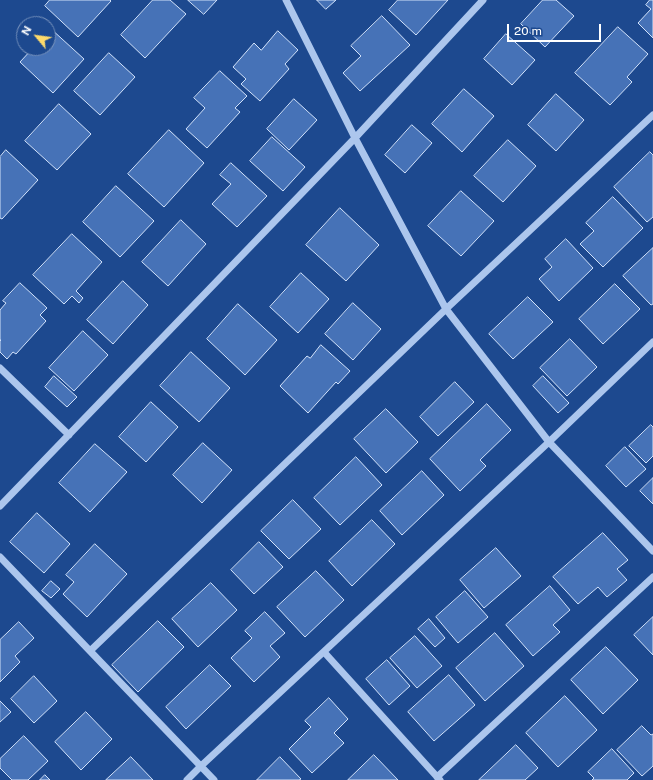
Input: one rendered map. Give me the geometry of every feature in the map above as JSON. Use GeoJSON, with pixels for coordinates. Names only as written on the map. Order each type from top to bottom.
{"type":"FeatureCollection","features":[{"type":"Feature","properties":{"kind":"street"},"geometry":{"type":"LineString","coordinates":[[286,0],[355,138],[446,309],[549,442],[653,551]]}},
{"type":"Feature","properties":{"kind":"street"},"geometry":{"type":"LineString","coordinates":[[0,506],[355,138],[483,0]]}},
{"type":"Feature","properties":{"kind":"street"},"geometry":{"type":"LineString","coordinates":[[90,651],[446,309],[653,115]]}},
{"type":"Feature","properties":{"kind":"street"},"geometry":{"type":"LineString","coordinates":[[187,780],[549,442],[653,342]]}},
{"type":"Feature","properties":{"kind":"street"},"geometry":{"type":"LineString","coordinates":[[0,368],[69,435]]}},
{"type":"Feature","properties":{"kind":"street"},"geometry":{"type":"LineString","coordinates":[[0,557],[214,780]]}},
{"type":"Feature","properties":{"kind":"street"},"geometry":{"type":"LineString","coordinates":[[324,652],[438,778],[653,577]]}},
{"type":"Feature","properties":{"kind":"building"},"geometry":{"type":"Polygon","coordinates":[[[50,0],[111,1],[78,37],[45,6],[50,0]]]}},
{"type":"Feature","properties":{"kind":"building"},"geometry":{"type":"Polygon","coordinates":[[[153,0],[170,0],[186,14],[145,58],[121,35],[153,0]]]}},
{"type":"Feature","properties":{"kind":"building"},"geometry":{"type":"Polygon","coordinates":[[[188,0],[217,0],[204,14],[188,0]]]}},
{"type":"Feature","properties":{"kind":"building"},"geometry":{"type":"Polygon","coordinates":[[[317,0],[336,0],[326,9],[317,0]]]}},
{"type":"Feature","properties":{"kind":"building"},"geometry":{"type":"Polygon","coordinates":[[[398,0],[448,0],[416,35],[389,10],[398,0]]]}},
{"type":"Feature","properties":{"kind":"building"},"geometry":{"type":"Polygon","coordinates":[[[543,0],[556,0],[574,16],[545,47],[521,24],[543,0]]]}},
{"type":"Feature","properties":{"kind":"building"},"geometry":{"type":"Polygon","coordinates":[[[650,0],[653,0],[653,38],[638,23],[651,9],[646,5],[650,0]]]}},
{"type":"Feature","properties":{"kind":"building"},"geometry":{"type":"Polygon","coordinates":[[[382,16],[410,45],[360,91],[343,73],[361,56],[351,46],[382,16]]]}},
{"type":"Feature","properties":{"kind":"building"},"geometry":{"type":"Polygon","coordinates":[[[618,27],[648,54],[627,77],[632,82],[610,105],[575,73],[618,27]]]}},
{"type":"Feature","properties":{"kind":"building"},"geometry":{"type":"Polygon","coordinates":[[[278,31],[298,50],[285,64],[289,69],[260,101],[241,84],[246,79],[233,67],[254,43],[261,50],[278,31]]]}},
{"type":"Feature","properties":{"kind":"building"},"geometry":{"type":"Polygon","coordinates":[[[56,33],[84,59],[53,93],[20,62],[26,56],[56,56],[56,33]]]}},
{"type":"Feature","properties":{"kind":"building"},"geometry":{"type":"Polygon","coordinates":[[[506,34],[535,60],[512,85],[484,59],[506,34]]]}},
{"type":"Feature","properties":{"kind":"building"},"geometry":{"type":"Polygon","coordinates":[[[109,53],[135,77],[100,115],[74,91],[109,53]]]}},
{"type":"Feature","properties":{"kind":"building"},"geometry":{"type":"Polygon","coordinates":[[[220,71],[247,96],[235,108],[240,112],[207,148],[186,129],[205,108],[194,98],[220,71]]]}},
{"type":"Feature","properties":{"kind":"building"},"geometry":{"type":"Polygon","coordinates":[[[464,89],[494,116],[462,152],[432,124],[464,89]]]}},
{"type":"Feature","properties":{"kind":"building"},"geometry":{"type":"Polygon","coordinates":[[[556,94],[584,120],[556,151],[528,125],[556,94]]]}},
{"type":"Feature","properties":{"kind":"building"},"geometry":{"type":"Polygon","coordinates":[[[294,99],[317,120],[289,150],[267,129],[294,99]]]}},
{"type":"Feature","properties":{"kind":"building"},"geometry":{"type":"Polygon","coordinates":[[[59,104],[91,134],[57,170],[25,141],[59,104]]]}},
{"type":"Feature","properties":{"kind":"building"},"geometry":{"type":"Polygon","coordinates":[[[412,125],[432,143],[405,173],[385,155],[412,125]]]}},
{"type":"Feature","properties":{"kind":"building"},"geometry":{"type":"Polygon","coordinates":[[[169,130],[204,163],[164,207],[128,174],[169,130]]]}},
{"type":"Feature","properties":{"kind":"building"},"geometry":{"type":"Polygon","coordinates":[[[272,137],[305,167],[283,191],[250,161],[272,137]]]}},
{"type":"Feature","properties":{"kind":"building"},"geometry":{"type":"Polygon","coordinates":[[[508,140],[536,166],[503,202],[474,176],[508,140]]]}},
{"type":"Feature","properties":{"kind":"building"},"geometry":{"type":"Polygon","coordinates":[[[6,150],[38,180],[2,219],[0,218],[0,157],[6,150]]]}},
{"type":"Feature","properties":{"kind":"building"},"geometry":{"type":"Polygon","coordinates":[[[650,152],[653,155],[653,217],[647,222],[614,187],[650,152]]]}},
{"type":"Feature","properties":{"kind":"building"},"geometry":{"type":"Polygon","coordinates":[[[231,163],[267,196],[237,227],[212,204],[231,184],[220,175],[231,163]]]}},
{"type":"Feature","properties":{"kind":"building"},"geometry":{"type":"Polygon","coordinates":[[[116,186],[154,221],[120,257],[83,222],[116,186]]]}},
{"type":"Feature","properties":{"kind":"building"},"geometry":{"type":"Polygon","coordinates":[[[461,191],[494,221],[461,256],[428,226],[461,191]]]}},
{"type":"Feature","properties":{"kind":"building"},"geometry":{"type":"Polygon","coordinates":[[[613,197],[643,228],[603,267],[580,244],[594,231],[586,223],[613,197]]]}},
{"type":"Feature","properties":{"kind":"building"},"geometry":{"type":"Polygon","coordinates":[[[340,208],[379,245],[346,281],[306,245],[340,208]]]}},
{"type":"Feature","properties":{"kind":"building"},"geometry":{"type":"Polygon","coordinates":[[[181,220],[206,244],[168,286],[142,262],[181,220]]]}},
{"type":"Feature","properties":{"kind":"building"},"geometry":{"type":"Polygon","coordinates":[[[72,234],[102,262],[76,291],[83,298],[79,303],[72,296],[64,304],[33,275],[72,234]]]}},
{"type":"Feature","properties":{"kind":"building"},"geometry":{"type":"Polygon","coordinates":[[[566,239],[593,268],[559,301],[539,279],[552,267],[545,259],[566,239]]]}},
{"type":"Feature","properties":{"kind":"building"},"geometry":{"type":"Polygon","coordinates":[[[653,248],[653,304],[651,305],[623,276],[653,248]]]}},
{"type":"Feature","properties":{"kind":"building"},"geometry":{"type":"Polygon","coordinates":[[[301,273],[329,299],[298,333],[270,307],[301,273]]]}},
{"type":"Feature","properties":{"kind":"building"},"geometry":{"type":"Polygon","coordinates":[[[123,281],[148,305],[113,344],[87,320],[123,281]]]}},
{"type":"Feature","properties":{"kind":"building"},"geometry":{"type":"Polygon","coordinates":[[[20,283],[47,308],[40,315],[46,321],[16,354],[13,352],[7,359],[0,352],[0,310],[6,303],[3,301],[20,283]]]}},
{"type":"Feature","properties":{"kind":"building"},"geometry":{"type":"Polygon","coordinates":[[[615,284],[640,309],[603,344],[579,319],[615,284]]]}},
{"type":"Feature","properties":{"kind":"building"},"geometry":{"type":"Polygon","coordinates":[[[528,297],[553,322],[513,359],[489,334],[528,297]]]}},
{"type":"Feature","properties":{"kind":"building"},"geometry":{"type":"Polygon","coordinates":[[[353,303],[381,329],[353,360],[325,334],[353,303]]]}},
{"type":"Feature","properties":{"kind":"building"},"geometry":{"type":"Polygon","coordinates":[[[238,304],[277,340],[245,375],[207,339],[238,304]]]}},
{"type":"Feature","properties":{"kind":"building"},"geometry":{"type":"Polygon","coordinates":[[[83,331],[108,355],[74,391],[49,368],[83,331]]]}},
{"type":"Feature","properties":{"kind":"building"},"geometry":{"type":"Polygon","coordinates":[[[570,339],[597,367],[567,396],[540,368],[570,339]]]}},
{"type":"Feature","properties":{"kind":"building"},"geometry":{"type":"Polygon","coordinates":[[[321,345],[350,371],[338,384],[336,382],[308,413],[280,386],[307,356],[310,358],[321,345]]]}},
{"type":"Feature","properties":{"kind":"building"},"geometry":{"type":"Polygon","coordinates":[[[191,352],[230,388],[199,422],[160,386],[191,352]]]}},
{"type":"Feature","properties":{"kind":"building"},"geometry":{"type":"Polygon","coordinates":[[[54,376],[77,397],[67,407],[45,387],[54,376]]]}},
{"type":"Feature","properties":{"kind":"building"},"geometry":{"type":"Polygon","coordinates":[[[543,376],[569,403],[558,413],[533,386],[543,376]]]}},
{"type":"Feature","properties":{"kind":"building"},"geometry":{"type":"Polygon","coordinates":[[[455,382],[474,402],[438,436],[420,417],[455,382]]]}},
{"type":"Feature","properties":{"kind":"building"},"geometry":{"type":"Polygon","coordinates":[[[151,402],[178,427],[146,462],[119,437],[151,402]]]}},
{"type":"Feature","properties":{"kind":"building"},"geometry":{"type":"Polygon","coordinates":[[[487,404],[511,430],[480,460],[486,466],[460,491],[430,459],[487,404]]]}},
{"type":"Feature","properties":{"kind":"building"},"geometry":{"type":"Polygon","coordinates":[[[386,409],[418,442],[386,473],[354,439],[386,409]]]}},
{"type":"Feature","properties":{"kind":"building"},"geometry":{"type":"Polygon","coordinates":[[[651,425],[653,427],[653,456],[646,463],[629,446],[651,425]]]}},
{"type":"Feature","properties":{"kind":"building"},"geometry":{"type":"Polygon","coordinates":[[[203,443],[232,470],[202,503],[173,475],[203,443]]]}},
{"type":"Feature","properties":{"kind":"building"},"geometry":{"type":"Polygon","coordinates":[[[95,444],[127,472],[90,512],[59,483],[95,444]]]}},
{"type":"Feature","properties":{"kind":"building"},"geometry":{"type":"Polygon","coordinates":[[[625,447],[646,469],[626,487],[606,466],[625,447]]]}},
{"type":"Feature","properties":{"kind":"building"},"geometry":{"type":"Polygon","coordinates":[[[356,457],[382,485],[340,525],[314,498],[356,457]]]}},
{"type":"Feature","properties":{"kind":"building"},"geometry":{"type":"Polygon","coordinates":[[[422,471],[444,495],[402,535],[380,511],[422,471]]]}},
{"type":"Feature","properties":{"kind":"building"},"geometry":{"type":"Polygon","coordinates":[[[653,478],[653,504],[640,491],[653,478]]]}},
{"type":"Feature","properties":{"kind":"building"},"geometry":{"type":"Polygon","coordinates":[[[293,500],[321,529],[289,559],[261,531],[293,500]]]}},
{"type":"Feature","properties":{"kind":"building"},"geometry":{"type":"Polygon","coordinates":[[[37,513],[70,544],[44,573],[10,542],[37,513]]]}},
{"type":"Feature","properties":{"kind":"building"},"geometry":{"type":"Polygon","coordinates":[[[372,520],[395,544],[352,586],[329,561],[372,520]]]}},
{"type":"Feature","properties":{"kind":"building"},"geometry":{"type":"Polygon","coordinates":[[[603,533],[628,560],[617,569],[627,580],[607,597],[598,587],[578,604],[553,577],[603,533]]]}},
{"type":"Feature","properties":{"kind":"building"},"geometry":{"type":"Polygon","coordinates":[[[259,542],[283,567],[254,594],[231,570],[259,542]]]}},
{"type":"Feature","properties":{"kind":"building"},"geometry":{"type":"Polygon","coordinates":[[[95,544],[127,574],[87,617],[63,594],[74,582],[66,575],[95,544]]]}},
{"type":"Feature","properties":{"kind":"building"},"geometry":{"type":"Polygon","coordinates":[[[496,548],[521,576],[484,608],[460,580],[496,548]]]}},
{"type":"Feature","properties":{"kind":"building"},"geometry":{"type":"Polygon","coordinates":[[[316,571],[344,600],[305,637],[277,607],[316,571]]]}},
{"type":"Feature","properties":{"kind":"building"},"geometry":{"type":"Polygon","coordinates":[[[51,581],[60,589],[51,598],[42,591],[51,581]]]}},
{"type":"Feature","properties":{"kind":"building"},"geometry":{"type":"Polygon","coordinates":[[[211,583],[237,610],[198,647],[172,619],[211,583]]]}},
{"type":"Feature","properties":{"kind":"building"},"geometry":{"type":"Polygon","coordinates":[[[550,586],[570,610],[553,625],[560,632],[533,656],[506,625],[550,586]]]}},
{"type":"Feature","properties":{"kind":"building"},"geometry":{"type":"Polygon","coordinates":[[[465,591],[488,617],[458,643],[436,617],[465,591]]]}},
{"type":"Feature","properties":{"kind":"building"},"geometry":{"type":"Polygon","coordinates":[[[265,612],[285,633],[270,646],[280,657],[254,682],[231,658],[252,638],[245,631],[265,612]]]}},
{"type":"Feature","properties":{"kind":"building"},"geometry":{"type":"Polygon","coordinates":[[[653,617],[653,655],[634,635],[653,617]]]}},
{"type":"Feature","properties":{"kind":"building"},"geometry":{"type":"Polygon","coordinates":[[[429,619],[445,638],[435,647],[418,629],[429,619]]]}},
{"type":"Feature","properties":{"kind":"building"},"geometry":{"type":"Polygon","coordinates":[[[158,621],[184,647],[138,692],[112,665],[158,621]]]}},
{"type":"Feature","properties":{"kind":"building"},"geometry":{"type":"Polygon","coordinates":[[[19,622],[34,638],[15,656],[20,662],[0,682],[0,640],[19,622]]]}},
{"type":"Feature","properties":{"kind":"building"},"geometry":{"type":"Polygon","coordinates":[[[495,633],[524,666],[485,701],[456,668],[495,633]]]}},
{"type":"Feature","properties":{"kind":"building"},"geometry":{"type":"Polygon","coordinates":[[[415,636],[442,666],[417,688],[390,658],[415,636]]]}},
{"type":"Feature","properties":{"kind":"building"},"geometry":{"type":"Polygon","coordinates":[[[606,647],[638,680],[603,714],[571,680],[606,647]]]}},
{"type":"Feature","properties":{"kind":"building"},"geometry":{"type":"Polygon","coordinates":[[[387,660],[410,686],[389,705],[366,679],[387,660]]]}},
{"type":"Feature","properties":{"kind":"building"},"geometry":{"type":"Polygon","coordinates":[[[210,665],[231,686],[186,729],[166,707],[210,665]]]}},
{"type":"Feature","properties":{"kind":"building"},"geometry":{"type":"Polygon","coordinates":[[[449,675],[475,705],[434,741],[408,712],[449,675]]]}},
{"type":"Feature","properties":{"kind":"building"},"geometry":{"type":"Polygon","coordinates":[[[34,676],[57,701],[34,723],[11,699],[34,676]]]}},
{"type":"Feature","properties":{"kind":"building"},"geometry":{"type":"Polygon","coordinates":[[[565,696],[597,730],[558,767],[526,733],[565,696]]]}},
{"type":"Feature","properties":{"kind":"building"},"geometry":{"type":"Polygon","coordinates":[[[329,698],[348,719],[334,733],[344,743],[312,773],[289,749],[311,727],[305,721],[329,698]]]}},
{"type":"Feature","properties":{"kind":"building"},"geometry":{"type":"Polygon","coordinates":[[[0,701],[11,712],[0,722],[0,701]]]}},
{"type":"Feature","properties":{"kind":"building"},"geometry":{"type":"Polygon","coordinates":[[[86,712],[112,739],[81,770],[55,742],[86,712]]]}},
{"type":"Feature","properties":{"kind":"building"},"geometry":{"type":"Polygon","coordinates":[[[642,726],[651,735],[653,734],[653,766],[642,776],[617,750],[642,726]]]}},
{"type":"Feature","properties":{"kind":"building"},"geometry":{"type":"Polygon","coordinates":[[[24,736],[48,761],[28,780],[12,780],[0,768],[0,759],[24,736]]]}},
{"type":"Feature","properties":{"kind":"building"},"geometry":{"type":"Polygon","coordinates":[[[516,745],[538,768],[525,780],[479,780],[516,745]]]}},
{"type":"Feature","properties":{"kind":"building"},"geometry":{"type":"Polygon","coordinates":[[[612,749],[634,773],[627,780],[592,780],[594,778],[588,772],[612,749]]]}},
{"type":"Feature","properties":{"kind":"building"},"geometry":{"type":"Polygon","coordinates":[[[374,755],[398,780],[348,780],[374,755]]]}},
{"type":"Feature","properties":{"kind":"building"},"geometry":{"type":"Polygon","coordinates":[[[131,757],[153,780],[106,780],[131,757]]]}},
{"type":"Feature","properties":{"kind":"building"},"geometry":{"type":"Polygon","coordinates":[[[280,757],[301,779],[257,780],[280,757]]]}},
{"type":"Feature","properties":{"kind":"building"},"geometry":{"type":"Polygon","coordinates":[[[45,775],[50,780],[40,780],[45,775]]]}}]}
